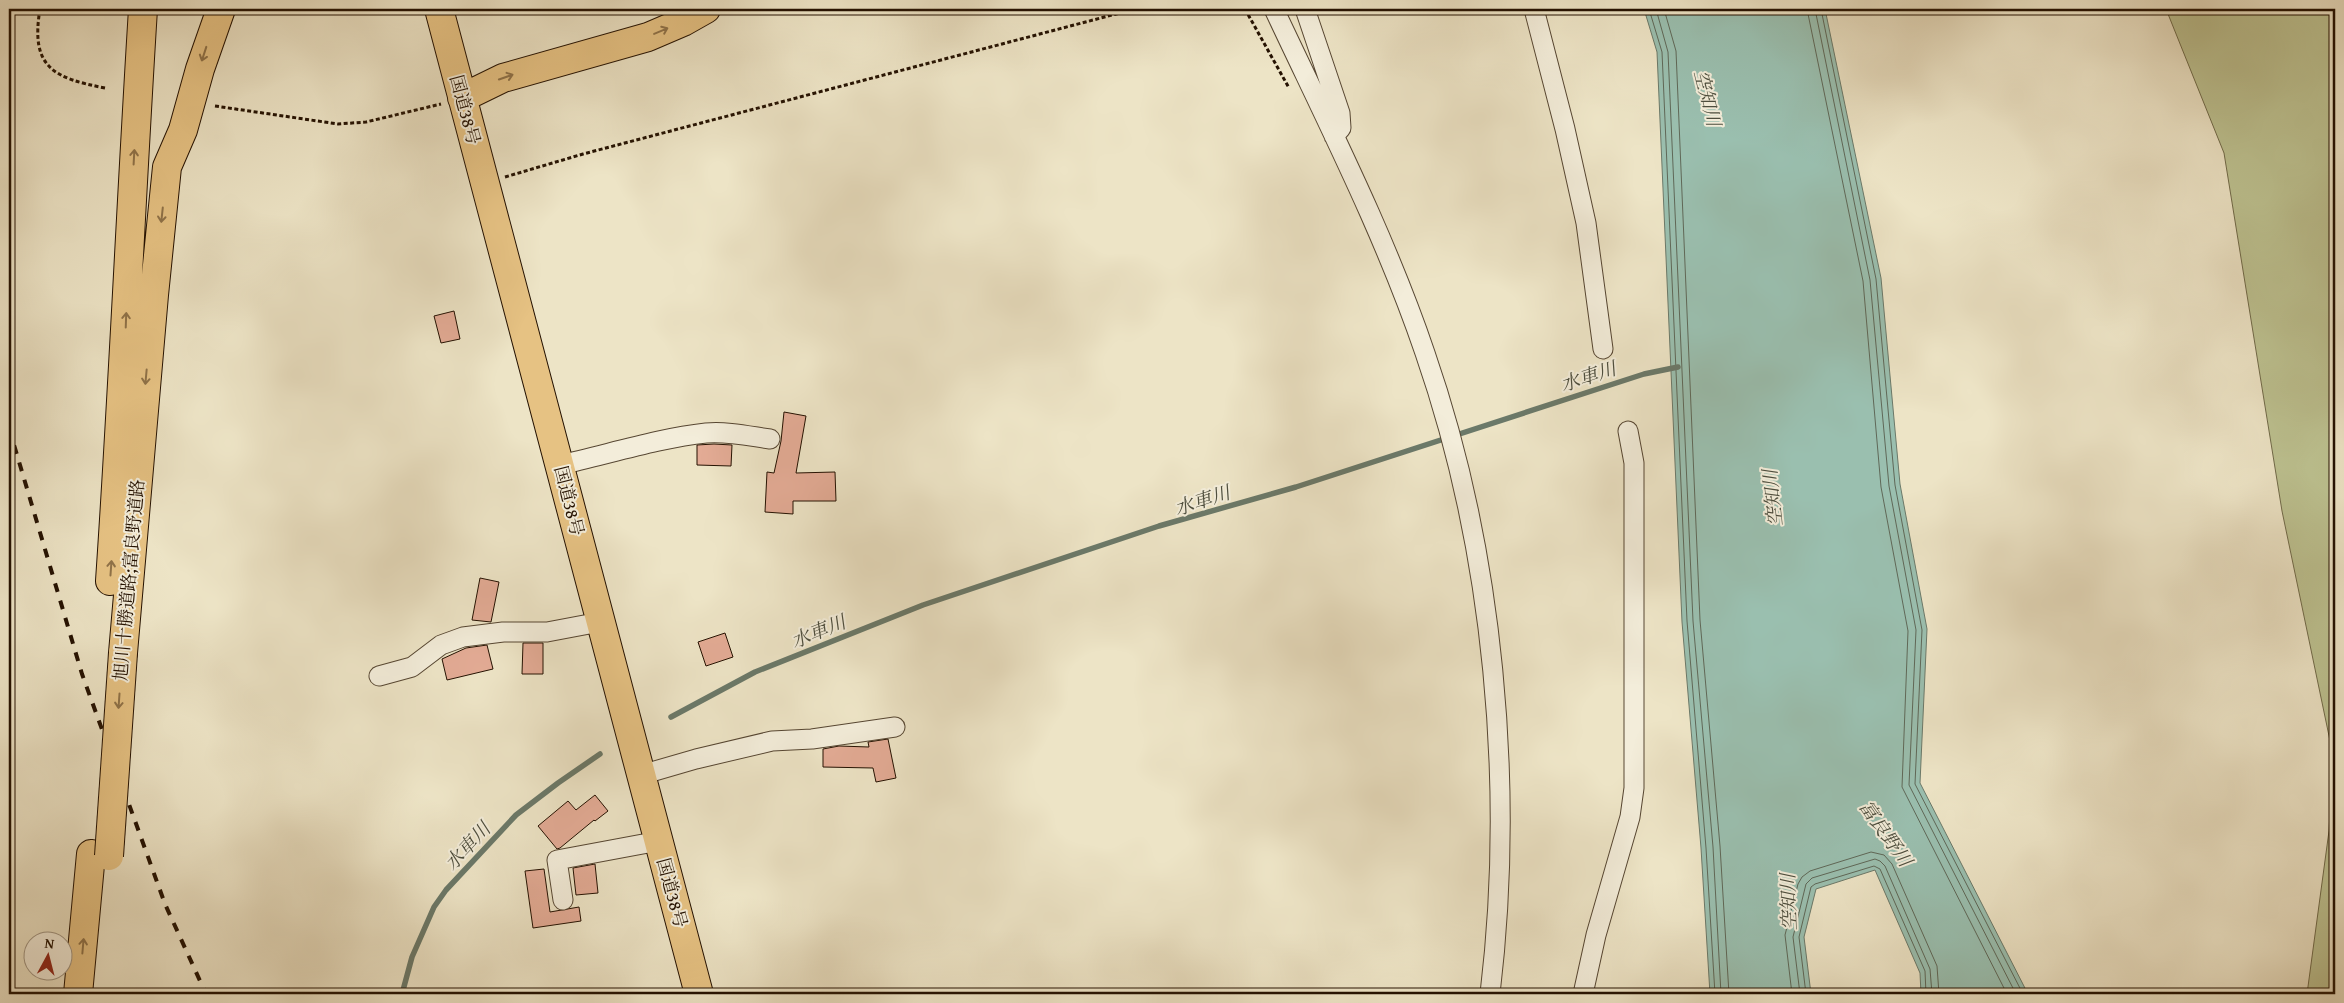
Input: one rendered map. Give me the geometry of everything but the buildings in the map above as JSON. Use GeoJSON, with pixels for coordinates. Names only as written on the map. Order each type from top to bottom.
{"type":"FeatureCollection","features":[{"type":"Feature","properties":{"kind":"highway","name":"旭川十勝道路;富良野道路"},"geometry":{"type":"LineString","coordinates":[[97,994],[100,855],[114,652],[130,218],[143,9]]}},
{"type":"Feature","properties":{"kind":"highway","name":"旭川十勝道路;富良野道路"},"geometry":{"type":"LineString","coordinates":[[114,652],[167,167],[183,130],[205,52],[221,9]]}},
{"type":"Feature","properties":{"kind":"highway","name":"国道38号"},"geometry":{"type":"LineString","coordinates":[[439,9],[699,994]]}},
{"type":"Feature","properties":{"kind":"highway"},"geometry":{"type":"LineString","coordinates":[[462,98],[503,78],[648,37],[683,22],[706,9]]}},
{"type":"Feature","properties":{"kind":"highway","name":"旭川十勝道路;富良野道路"},"geometry":{"type":"LineString","coordinates":[[78,994],[100,855]]}},
{"type":"Feature","properties":{"kind":"street"},"geometry":{"type":"LineString","coordinates":[[1274,9],[1381,241],[1425,352],[1444,412],[1479,564],[1490,659],[1499,789],[1499,858],[1490,994]]}},
{"type":"Feature","properties":{"kind":"street"},"geometry":{"type":"LineString","coordinates":[[1305,9],[1340,113],[1341,128],[1334,136]]}},
{"type":"Feature","properties":{"kind":"street"},"geometry":{"type":"LineString","coordinates":[[1534,9],[1565,129],[1586,223],[1602,348]]}},
{"type":"Feature","properties":{"kind":"street"},"geometry":{"type":"LineString","coordinates":[[1583,994],[1596,935],[1630,817],[1634,788],[1634,463],[1628,432]]}},
{"type":"Feature","properties":{"kind":"street"},"geometry":{"type":"LineString","coordinates":[[560,465],[679,437],[708,433],[738,434],[770,439]]}},
{"type":"Feature","properties":{"kind":"street"},"geometry":{"type":"LineString","coordinates":[[379,676],[412,667],[441,645],[463,637],[503,632],[547,632],[600,622]]}},
{"type":"Feature","properties":{"kind":"street"},"geometry":{"type":"LineString","coordinates":[[641,775],[696,759],[772,741],[812,739],[895,726]]}},
{"type":"Feature","properties":{"kind":"street"},"geometry":{"type":"LineString","coordinates":[[563,900],[557,860],[659,841]]}},
{"type":"Feature","properties":{"kind":"path"},"geometry":{"type":"LineString","coordinates":[[40,9],[39,42],[44,60],[54,73],[73,82],[105,88]]}},
{"type":"Feature","properties":{"kind":"path"},"geometry":{"type":"LineString","coordinates":[[484,183],[583,154],[1135,9]]}},
{"type":"Feature","properties":{"kind":"path"},"geometry":{"type":"LineString","coordinates":[[215,106],[338,124],[366,122],[422,110],[462,98]]}},
{"type":"Feature","properties":{"kind":"shaded area"},"geometry":{"type":"Polygon","coordinates":[[[2166,9],[2335,9],[2335,994],[2307,994],[2329,831],[2333,755],[2282,511],[2224,153],[2166,9]]]}},
{"type":"Feature","properties":{"kind":"water"},"geometry":{"type":"Polygon","coordinates":[[[1644,9],[1825,9],[1881,278],[1900,484],[1927,629],[1920,783],[2028,994],[1921,994],[1920,973],[1875,870],[1816,889],[1804,937],[1811,994],[1710,994],[1701,848],[1682,622],[1657,52],[1644,9]]]}},
{"type":"Feature","properties":{"kind":"waterway","name":"水車川"},"geometry":{"type":"LineString","coordinates":[[671,717],[755,672],[923,605],[1159,526],[1296,487],[1644,374],[1678,367]]}},
{"type":"Feature","properties":{"kind":"waterway","name":"水車川"},"geometry":{"type":"LineString","coordinates":[[402,994],[412,957],[434,907],[446,890],[516,815],[600,754]]}},
{"type":"Feature","properties":{"kind":"railway"},"geometry":{"type":"LineString","coordinates":[[9,428],[82,674],[165,904],[206,994]]}},
{"type":"Feature","properties":{"kind":"water label","name":"空知川"},"geometry":{"type":"Point","coordinates":[1708,98]}},
{"type":"Feature","properties":{"kind":"water label","name":"空知川"},"geometry":{"type":"Point","coordinates":[1772,498]}},
{"type":"Feature","properties":{"kind":"water label","name":"富良野川"},"geometry":{"type":"Point","coordinates":[1886,833]}},
{"type":"Feature","properties":{"kind":"water label","name":"空知川"},"geometry":{"type":"Point","coordinates":[1788,902]}}]}
